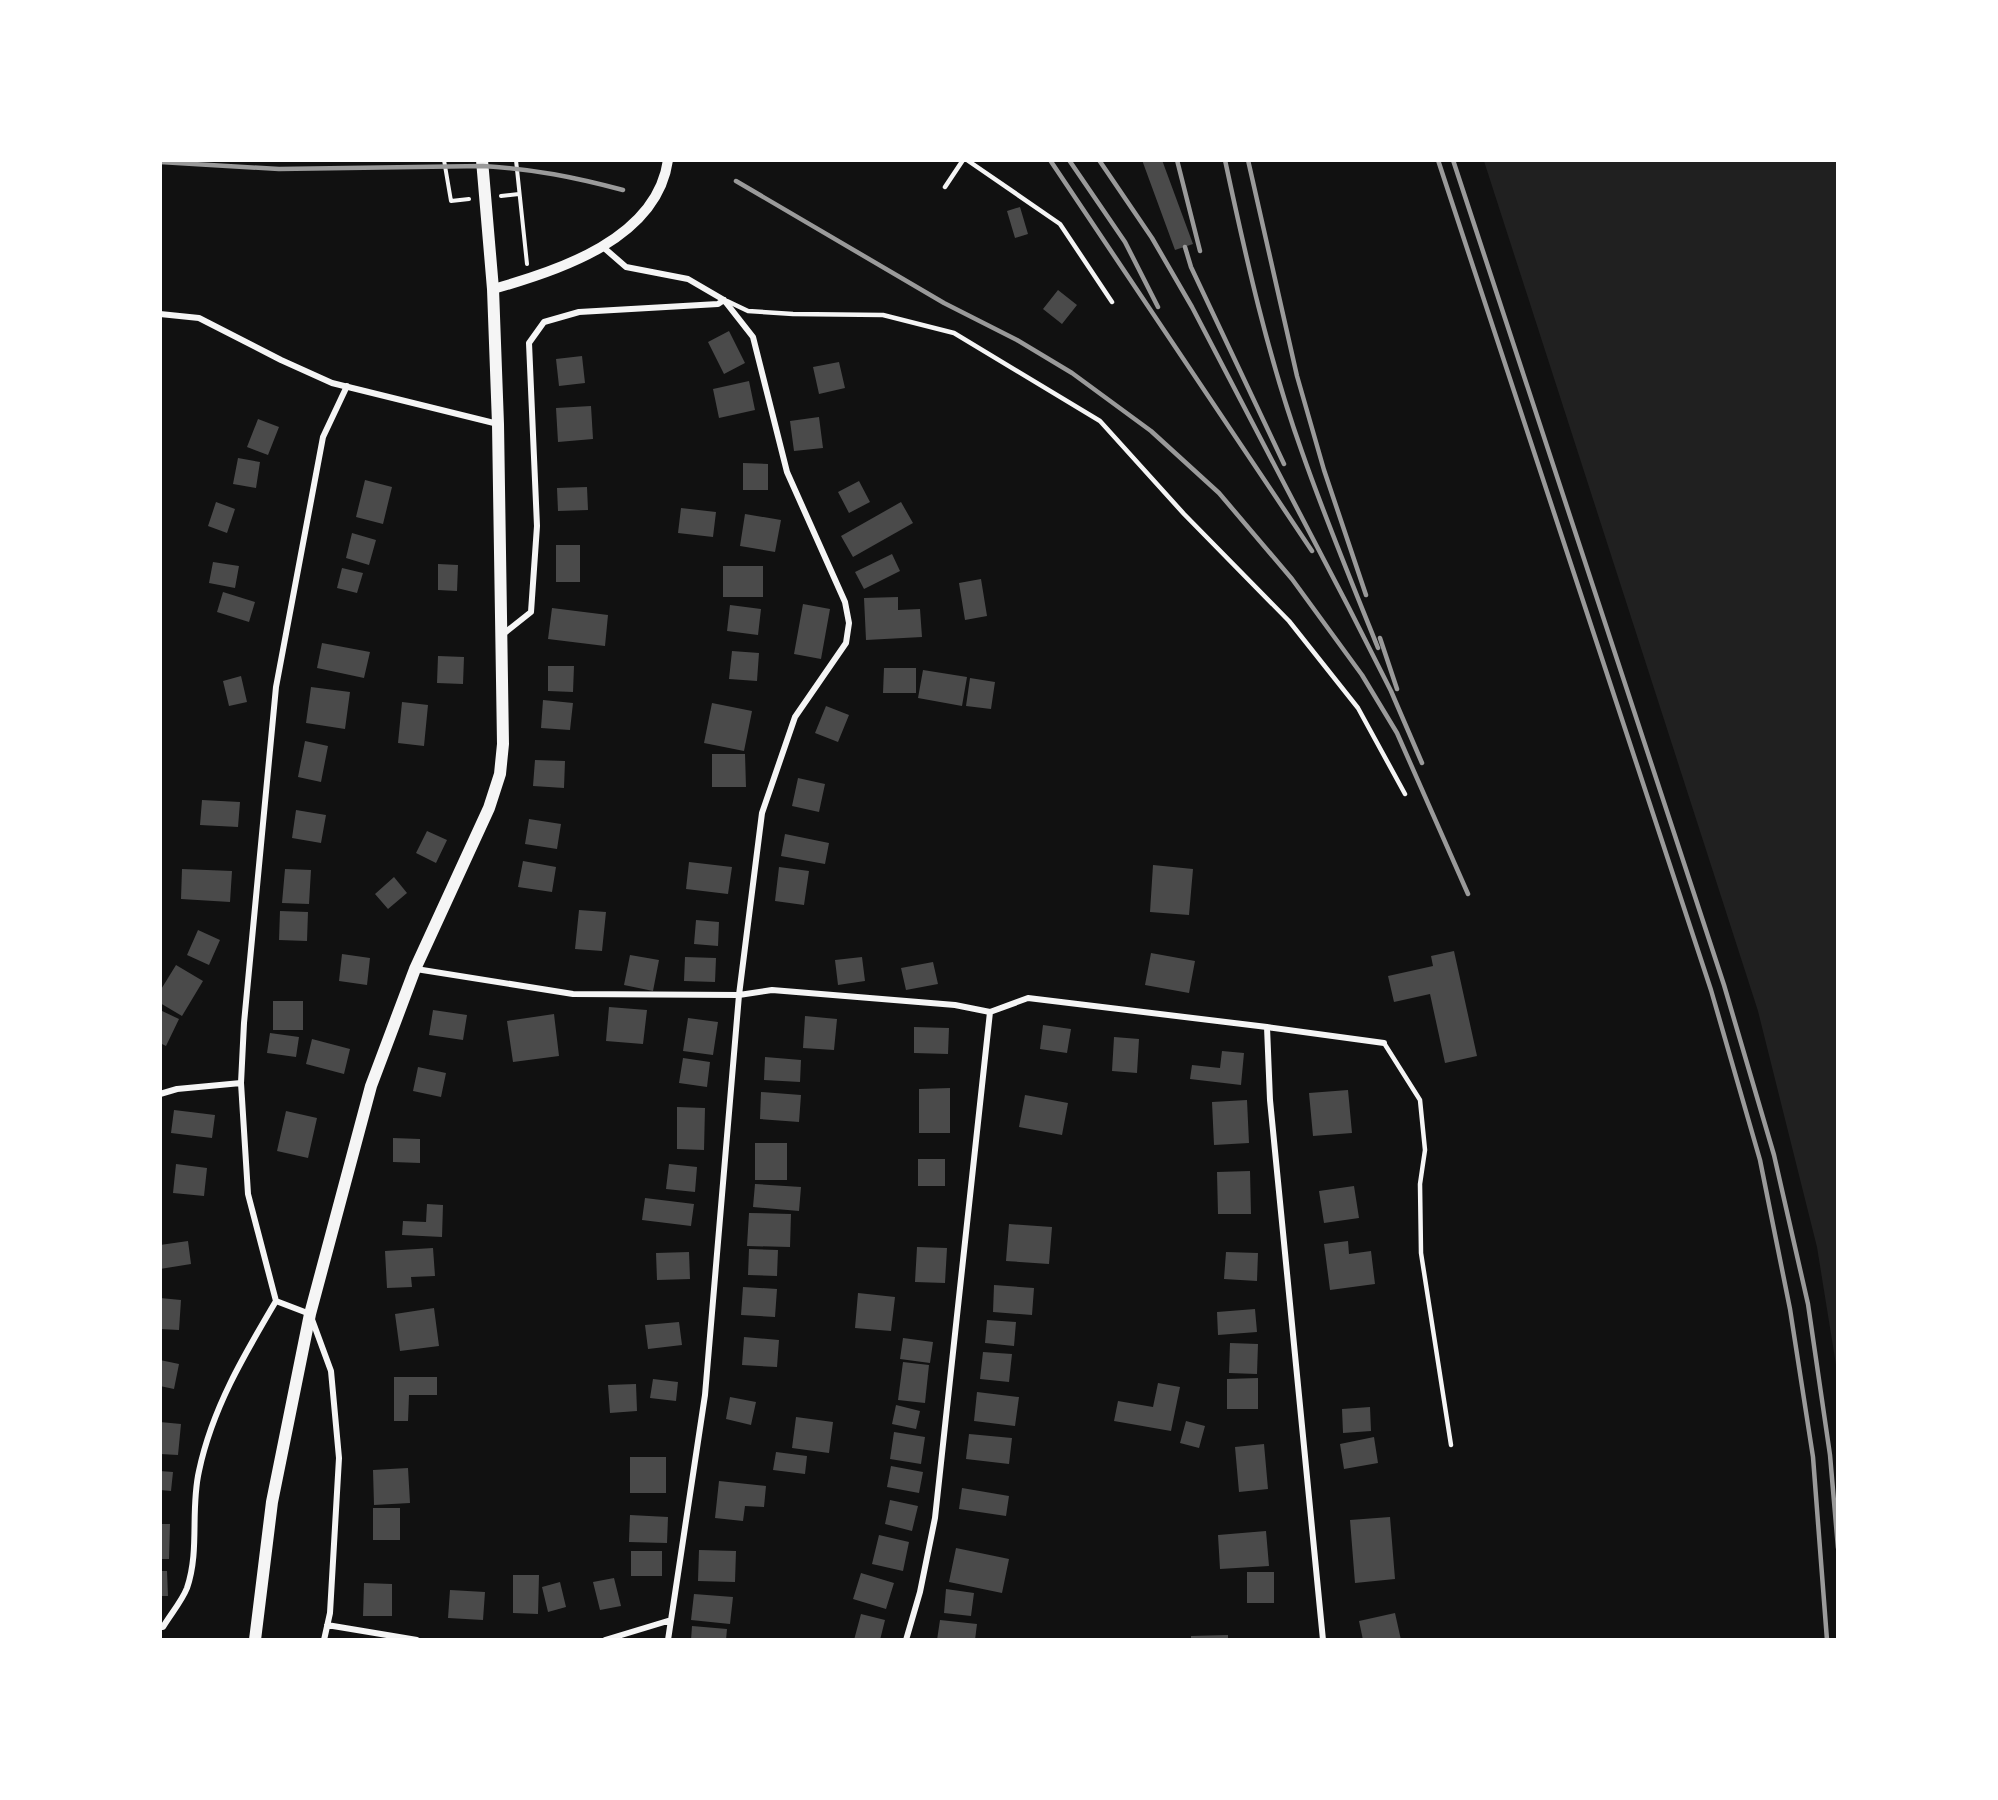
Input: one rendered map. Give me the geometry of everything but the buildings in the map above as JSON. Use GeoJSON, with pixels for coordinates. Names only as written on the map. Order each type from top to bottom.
{"type":"FeatureCollection","features":[{"type":"Feature","properties":{"kind":"main road"},"geometry":{"type":"LineString","coordinates":[[255,1640],[258,1599],[272,1502],[310,1314],[371,1086],[415,969],[489,808],[500,774],[503,744],[498,424],[493,289],[482,160]]}},
{"type":"Feature","properties":{"kind":"street"},"geometry":{"type":"LineString","coordinates":[[493,289],[529,279],[603,248],[634,224],[653,201],[667,169],[668,160]]}},
{"type":"Feature","properties":{"kind":"street"},"geometry":{"type":"LineString","coordinates":[[603,248],[626,267],[688,279],[724,300],[753,337],[787,472],[845,602],[849,623],[846,644],[795,717],[762,813],[739,995],[705,1395],[668,1640]]}},
{"type":"Feature","properties":{"kind":"street"},"geometry":{"type":"LineString","coordinates":[[501,636],[531,612],[537,526],[528,343],[544,322],[579,312],[718,304],[724,300]]}},
{"type":"Feature","properties":{"kind":"street"},"geometry":{"type":"LineString","coordinates":[[160,314],[199,318],[281,360],[332,382],[498,424]]}},
{"type":"Feature","properties":{"kind":"street"},"geometry":{"type":"LineString","coordinates":[[162,1627],[186,1590],[195,1556],[193,1509],[197,1481],[212,1422],[247,1350],[276,1301],[248,1194],[241,1083],[244,1023],[276,687],[324,437],[347,386]]}},
{"type":"Feature","properties":{"kind":"street"},"geometry":{"type":"LineString","coordinates":[[415,969],[573,994],[739,995],[772,990],[955,1005],[990,1012],[1028,998],[1384,1043]]}},
{"type":"Feature","properties":{"kind":"street"},"geometry":{"type":"LineString","coordinates":[[906,1640],[920,1592],[935,1518],[990,1012]]}},
{"type":"Feature","properties":{"kind":"street"},"geometry":{"type":"LineString","coordinates":[[1267,1027],[1271,1112],[1323,1640]]}},
{"type":"Feature","properties":{"kind":"street"},"geometry":{"type":"LineString","coordinates":[[160,1094],[177,1089],[241,1083]]}},
{"type":"Feature","properties":{"kind":"street"},"geometry":{"type":"LineString","coordinates":[[276,1301],[310,1314],[331,1371],[339,1458],[324,1640]]}},
{"type":"Feature","properties":{"kind":"street"},"geometry":{"type":"LineString","coordinates":[[604,1640],[670,1620]]}},
{"type":"Feature","properties":{"kind":"street"},"geometry":{"type":"LineString","coordinates":[[327,1624],[417,1640]]}},
{"type":"Feature","properties":{"kind":"lane"},"geometry":{"type":"LineString","coordinates":[[945,187],[965,160],[1060,224],[1112,302]]}},
{"type":"Feature","properties":{"kind":"lane"},"geometry":{"type":"LineString","coordinates":[[724,300],[748,311],[883,315],[954,333],[1100,421],[1184,513],[1289,621],[1358,708],[1405,794]]}},
{"type":"Feature","properties":{"kind":"lane"},"geometry":{"type":"LineString","coordinates":[[1384,1043],[1420,1100],[1425,1150],[1419,1184],[1421,1253],[1451,1444]]}},
{"type":"Feature","properties":{"kind":"path"},"geometry":{"type":"LineString","coordinates":[[444,160],[451,201]]}},
{"type":"Feature","properties":{"kind":"path"},"geometry":{"type":"LineString","coordinates":[[516,160],[529,279]]}},
{"type":"Feature","properties":{"kind":"shaded area"},"geometry":{"type":"Polygon","coordinates":[[[1484,161],[1837,161],[1837,1371],[1817,1247],[1758,1011],[1484,161]]]}},
{"type":"Feature","properties":{"kind":"railway"},"geometry":{"type":"LineString","coordinates":[[1050,160],[1312,551]]}},
{"type":"Feature","properties":{"kind":"railway"},"geometry":{"type":"LineString","coordinates":[[1069,160],[1125,242],[1158,307]]}},
{"type":"Feature","properties":{"kind":"railway"},"geometry":{"type":"LineString","coordinates":[[1099,160],[1152,238],[1192,307],[1391,691],[1422,763]]}},
{"type":"Feature","properties":{"kind":"railway"},"geometry":{"type":"LineString","coordinates":[[1177,160],[1200,251]]}},
{"type":"Feature","properties":{"kind":"railway"},"geometry":{"type":"LineString","coordinates":[[1225,160],[1259,307],[1290,416],[1320,501],[1378,648]]}},
{"type":"Feature","properties":{"kind":"railway"},"geometry":{"type":"LineString","coordinates":[[1248,160],[1297,376],[1324,470],[1366,595]]}},
{"type":"Feature","properties":{"kind":"railway"},"geometry":{"type":"LineString","coordinates":[[1438,160],[1711,990],[1760,1160],[1790,1309],[1813,1457],[1827,1640]]}},
{"type":"Feature","properties":{"kind":"railway"},"geometry":{"type":"LineString","coordinates":[[1453,160],[1724,985],[1774,1155],[1808,1304],[1830,1455],[1838,1548]]}},
{"type":"Feature","properties":{"kind":"railway"},"geometry":{"type":"LineString","coordinates":[[160,162],[279,169],[483,166],[554,174],[623,190]]}},
{"type":"Feature","properties":{"kind":"railway"},"geometry":{"type":"LineString","coordinates":[[736,181],[944,303],[1017,340],[1072,373],[1151,431],[1219,493],[1292,579],[1362,675],[1397,733],[1468,894]]}},
{"type":"Feature","properties":{"kind":"railway"},"geometry":{"type":"LineString","coordinates":[[1185,247],[1191,267],[1284,464]]}},
{"type":"Feature","properties":{"kind":"railway"},"geometry":{"type":"LineString","coordinates":[[1380,638],[1397,689]]}}]}
